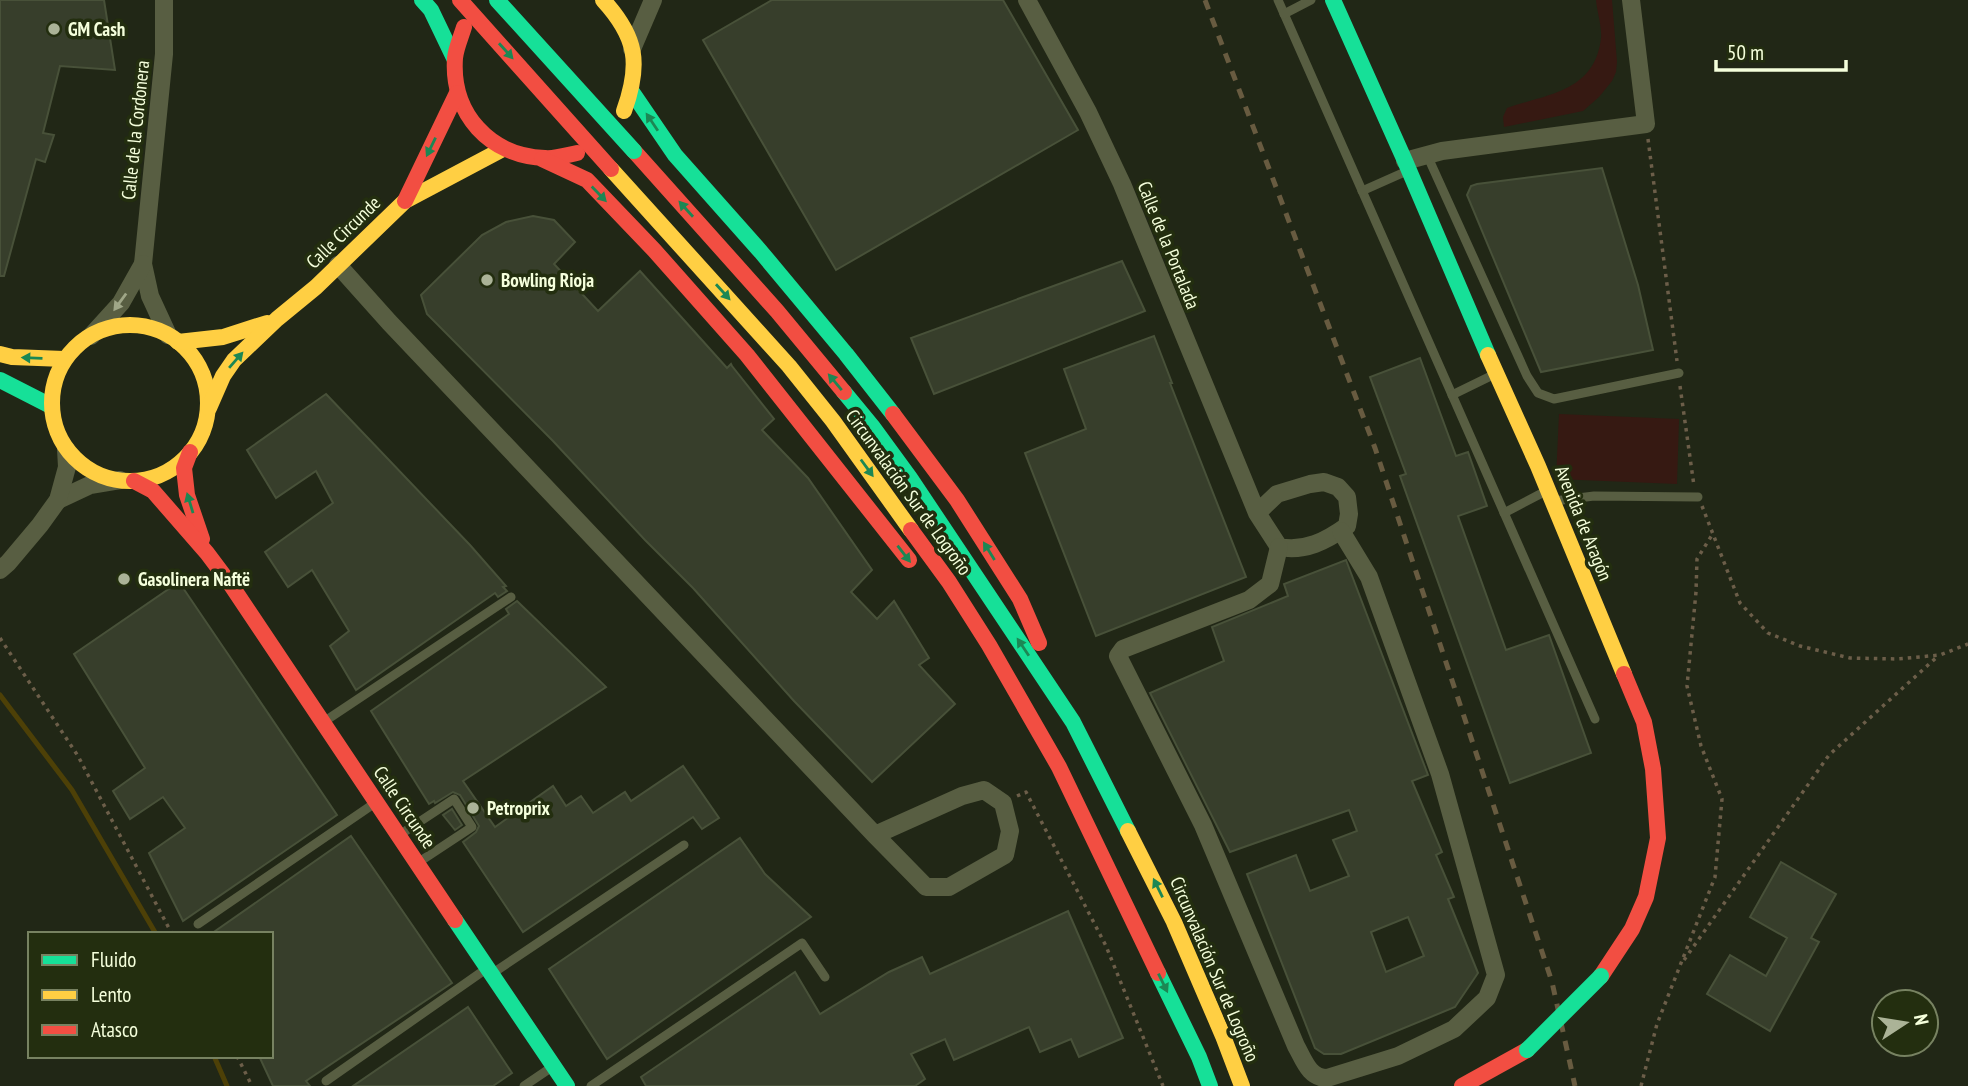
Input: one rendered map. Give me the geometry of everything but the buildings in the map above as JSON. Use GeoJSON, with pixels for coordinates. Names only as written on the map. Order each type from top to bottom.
{"type":"FeatureCollection","features":[{"type":"Feature","properties":{"kind":"main road"},"geometry":{"type":"LineString","coordinates":[[422,0],[431,10],[454,58]]}},
{"type":"Feature","properties":{"kind":"main road","name":"Circunvalación Sur de Logroño"},"geometry":{"type":"LineString","coordinates":[[460,0],[789,366],[833,421],[949,582],[989,645],[1059,767],[1199,1057],[1210,1086]]}},
{"type":"Feature","properties":{"kind":"main road","name":"Circunvalación Sur de Logroño"},"geometry":{"type":"LineString","coordinates":[[497,0],[777,312],[872,426],[910,478],[1073,722],[1174,922],[1242,1086]]}},
{"type":"Feature","properties":{"kind":"main road"},"geometry":{"type":"LineString","coordinates":[[603,0],[622,21],[632,49],[635,70],[632,92],[624,111]]}},
{"type":"Feature","properties":{"kind":"main road","name":"Avenida de Aragón"},"geometry":{"type":"LineString","coordinates":[[1333,0],[1550,496],[1644,722],[1653,769],[1658,838],[1646,897],[1632,929],[1601,976],[1499,1077],[1462,1086]]}},
{"type":"Feature","properties":{"kind":"main road"},"geometry":{"type":"LineString","coordinates":[[464,27],[454,58],[454,76],[457,93],[467,116],[482,135],[502,149],[521,156],[542,159],[578,153]]}},
{"type":"Feature","properties":{"kind":"main road"},"geometry":{"type":"LineString","coordinates":[[632,92],[675,155],[846,354],[957,500],[1020,600],[1073,722]]}},
{"type":"Feature","properties":{"kind":"main road","name":"Calle Circunde"},"geometry":{"type":"LineString","coordinates":[[404,201],[457,93]]}},
{"type":"Feature","properties":{"kind":"main road","name":"Calle Circunde"},"geometry":{"type":"LineString","coordinates":[[207,411],[223,376],[234,360],[316,287],[404,201],[502,149]]}},
{"type":"Feature","properties":{"kind":"main road"},"geometry":{"type":"LineString","coordinates":[[542,159],[587,180],[654,250],[747,355],[920,575]]}},
{"type":"Feature","properties":{"kind":"main road","name":"Calle Circunde"},"geometry":{"type":"LineString","coordinates":[[173,338],[200,342],[243,332],[277,319]]}},
{"type":"Feature","properties":{"kind":"main road"},"geometry":{"type":"LineString","coordinates":[[132,324],[152,327],[173,338],[187,349],[199,366],[206,388],[207,411],[202,433],[190,452],[174,467],[155,477],[127,481],[99,475],[81,464],[66,449],[56,429],[51,406],[54,382],[64,359],[82,340],[106,328],[132,324]]}},
{"type":"Feature","properties":{"kind":"main road"},"geometry":{"type":"LineString","coordinates":[[0,354],[64,359]]}},
{"type":"Feature","properties":{"kind":"main road"},"geometry":{"type":"LineString","coordinates":[[0,380],[51,406]]}},
{"type":"Feature","properties":{"kind":"main road","name":"Calle Circunde"},"geometry":{"type":"LineString","coordinates":[[190,452],[184,468],[187,495],[207,553]]}},
{"type":"Feature","properties":{"kind":"main road","name":"Calle Circunde"},"geometry":{"type":"LineString","coordinates":[[127,481],[153,491],[231,585],[567,1086]]}},
{"type":"Feature","properties":{"kind":"main road"},"geometry":{"type":"LineString","coordinates":[[985,670],[1090,834]]}},
{"type":"Feature","properties":{"kind":"street","name":"Calle de la Cordonera"},"geometry":{"type":"LineString","coordinates":[[164,0],[164,54],[143,264],[150,296],[173,338]]}},
{"type":"Feature","properties":{"kind":"street"},"geometry":{"type":"LineString","coordinates":[[632,49],[653,0]]}},
{"type":"Feature","properties":{"kind":"street","name":"Calle de la Portalada"},"geometry":{"type":"LineString","coordinates":[[1027,0],[1088,112],[1122,184],[1257,513],[1279,547]]}},
{"type":"Feature","properties":{"kind":"street"},"geometry":{"type":"LineString","coordinates":[[1407,166],[1427,155],[1442,151],[1646,124],[1631,0]]}},
{"type":"Feature","properties":{"kind":"street","name":"Calle de la Cordonera"},"geometry":{"type":"LineString","coordinates":[[91,335],[121,303],[143,264]]}},
{"type":"Feature","properties":{"kind":"street"},"geometry":{"type":"LineString","coordinates":[[338,265],[389,322],[875,835],[926,887],[949,887],[1004,855],[1010,831],[1003,803],[984,790],[962,796],[875,835]]}},
{"type":"Feature","properties":{"kind":"street"},"geometry":{"type":"LineString","coordinates":[[0,570],[58,500],[67,467],[66,449]]}},
{"type":"Feature","properties":{"kind":"street"},"geometry":{"type":"LineString","coordinates":[[58,500],[90,485],[127,481]]}},
{"type":"Feature","properties":{"kind":"street"},"geometry":{"type":"LineString","coordinates":[[1257,513],[1277,494],[1324,482],[1338,487],[1347,497],[1349,514],[1347,526],[1310,547],[1290,550],[1279,547],[1270,584],[1249,600],[1123,649],[1118,656],[1203,825],[1296,1046],[1316,1081],[1398,1056],[1454,1029],[1487,998],[1496,975],[1440,774],[1369,578],[1341,531]]}},
{"type":"Feature","properties":{"kind":"lane"},"geometry":{"type":"LineString","coordinates":[[1278,0],[1595,719]]}},
{"type":"Feature","properties":{"kind":"lane"},"geometry":{"type":"LineString","coordinates":[[1284,14],[1311,0]]}},
{"type":"Feature","properties":{"kind":"lane"},"geometry":{"type":"LineString","coordinates":[[1427,155],[1527,376],[1538,393],[1554,399],[1679,373]]}},
{"type":"Feature","properties":{"kind":"lane"},"geometry":{"type":"LineString","coordinates":[[1362,191],[1407,166]]}},
{"type":"Feature","properties":{"kind":"lane"},"geometry":{"type":"LineString","coordinates":[[1452,395],[1496,373]]}},
{"type":"Feature","properties":{"kind":"lane"},"geometry":{"type":"LineString","coordinates":[[1504,513],[1550,496],[1698,497]]}},
{"type":"Feature","properties":{"kind":"lane"},"geometry":{"type":"LineString","coordinates":[[324,722],[510,597]]}},
{"type":"Feature","properties":{"kind":"lane"},"geometry":{"type":"LineString","coordinates":[[399,835],[454,799],[472,827],[417,863]]}},
{"type":"Feature","properties":{"kind":"lane"},"geometry":{"type":"LineString","coordinates":[[198,924],[376,802]]}},
{"type":"Feature","properties":{"kind":"lane"},"geometry":{"type":"LineString","coordinates":[[326,1081],[684,845]]}},
{"type":"Feature","properties":{"kind":"lane"},"geometry":{"type":"LineString","coordinates":[[591,1086],[802,943],[825,977]]}},
{"type":"Feature","properties":{"kind":"lane"},"geometry":{"type":"LineString","coordinates":[[524,1086],[553,1066]]}},
{"type":"Feature","properties":{"kind":"path"},"geometry":{"type":"LineString","coordinates":[[1646,124],[1693,482],[1740,603],[1768,633],[1800,646],[1850,658],[1896,659],[1940,655],[1968,644]]}},
{"type":"Feature","properties":{"kind":"path"},"geometry":{"type":"LineString","coordinates":[[1641,1086],[1657,1024],[1715,877],[1722,799],[1701,746],[1687,686],[1698,559],[1712,535]]}},
{"type":"Feature","properties":{"kind":"path"},"geometry":{"type":"LineString","coordinates":[[0,638],[78,756],[171,932]]}},
{"type":"Feature","properties":{"kind":"path"},"geometry":{"type":"LineString","coordinates":[[1679,967],[1829,755],[1940,655]]}},
{"type":"Feature","properties":{"kind":"path"},"geometry":{"type":"LineString","coordinates":[[1003,803],[1026,792],[1106,946],[1163,1086]]}},
{"type":"Feature","properties":{"kind":"path"},"geometry":{"type":"LineString","coordinates":[[238,1058],[253,1086]]}},
{"type":"Feature","properties":{"kind":"shaded area"},"geometry":{"type":"Polygon","coordinates":[[[1596,0],[1612,0],[1617,62],[1612,81],[1583,111],[1504,127],[1503,117],[1507,108],[1567,88],[1589,70],[1597,56],[1601,38],[1596,0]]]}},
{"type":"Feature","properties":{"kind":"shaded area"},"geometry":{"type":"Polygon","coordinates":[[[1559,414],[1679,419],[1677,484],[1556,479],[1559,414]]]}},
{"type":"Feature","properties":{"kind":"waterway"},"geometry":{"type":"LineString","coordinates":[[0,695],[72,790],[155,932]]}},
{"type":"Feature","properties":{"kind":"waterway"},"geometry":{"type":"LineString","coordinates":[[215,1058],[227,1086]]}},
{"type":"Feature","properties":{"kind":"railway"},"geometry":{"type":"LineString","coordinates":[[1205,0],[1375,448],[1552,982],[1575,1086]]}},
{"type":"Feature","properties":{"kind":"traffic: fast"},"geometry":{"type":"LineString","coordinates":[[422,0],[431,10],[454,58]]}},
{"type":"Feature","properties":{"kind":"traffic: fast"},"geometry":{"type":"LineString","coordinates":[[497,0],[634,151]]}},
{"type":"Feature","properties":{"kind":"traffic: fast"},"geometry":{"type":"LineString","coordinates":[[1333,0],[1488,355]]}},
{"type":"Feature","properties":{"kind":"traffic: fast"},"geometry":{"type":"LineString","coordinates":[[632,92],[675,155],[761,252],[893,414]]}},
{"type":"Feature","properties":{"kind":"traffic: fast"},"geometry":{"type":"LineString","coordinates":[[0,380],[51,406]]}},
{"type":"Feature","properties":{"kind":"traffic: fast"},"geometry":{"type":"LineString","coordinates":[[844,392],[910,478],[1073,722],[1128,831]]}},
{"type":"Feature","properties":{"kind":"traffic: fast"},"geometry":{"type":"LineString","coordinates":[[455,920],[567,1086]]}},
{"type":"Feature","properties":{"kind":"traffic: fast"},"geometry":{"type":"LineString","coordinates":[[1158,973],[1199,1057],[1210,1086]]}},
{"type":"Feature","properties":{"kind":"traffic: fast"},"geometry":{"type":"LineString","coordinates":[[1527,1050],[1601,976]]}},
{"type":"Feature","properties":{"kind":"traffic: slow"},"geometry":{"type":"LineString","coordinates":[[603,0],[623,26],[633,52],[633,79],[624,111]]}},
{"type":"Feature","properties":{"kind":"traffic: slow"},"geometry":{"type":"LineString","coordinates":[[209,408],[223,376],[234,360],[316,287],[405,201],[503,149]]}},
{"type":"Feature","properties":{"kind":"traffic: slow"},"geometry":{"type":"LineString","coordinates":[[611,169],[789,366],[833,421],[911,530]]}},
{"type":"Feature","properties":{"kind":"traffic: slow"},"geometry":{"type":"LineString","coordinates":[[178,342],[223,337],[267,323]]}},
{"type":"Feature","properties":{"kind":"traffic: slow"},"geometry":{"type":"LineString","coordinates":[[130,325],[160,331],[185,348],[202,373],[208,403],[202,433],[185,458],[160,475],[130,481],[100,475],[75,458],[58,433],[52,403],[58,373],[75,348],[100,331],[130,325]]}},
{"type":"Feature","properties":{"kind":"traffic: slow"},"geometry":{"type":"LineString","coordinates":[[0,354],[64,359]]}},
{"type":"Feature","properties":{"kind":"traffic: slow"},"geometry":{"type":"LineString","coordinates":[[1488,355],[1538,466],[1624,674]]}},
{"type":"Feature","properties":{"kind":"traffic: slow"},"geometry":{"type":"LineString","coordinates":[[1128,831],[1174,922],[1242,1086]]}},
{"type":"Feature","properties":{"kind":"traffic: jam"},"geometry":{"type":"LineString","coordinates":[[460,0],[611,169]]}},
{"type":"Feature","properties":{"kind":"traffic: jam"},"geometry":{"type":"LineString","coordinates":[[464,27],[455,58],[455,78],[467,114],[478,128],[491,140],[525,155],[549,158],[577,153]]}},
{"type":"Feature","properties":{"kind":"traffic: jam"},"geometry":{"type":"LineString","coordinates":[[405,201],[457,93]]}},
{"type":"Feature","properties":{"kind":"traffic: jam"},"geometry":{"type":"LineString","coordinates":[[634,151],[777,311],[844,392]]}},
{"type":"Feature","properties":{"kind":"traffic: jam"},"geometry":{"type":"LineString","coordinates":[[542,159],[587,180],[654,250],[747,355],[909,560]]}},
{"type":"Feature","properties":{"kind":"traffic: jam"},"geometry":{"type":"LineString","coordinates":[[893,414],[957,500],[1020,599],[1039,643]]}},
{"type":"Feature","properties":{"kind":"traffic: jam"},"geometry":{"type":"LineString","coordinates":[[190,452],[184,468],[187,495],[202,539]]}},
{"type":"Feature","properties":{"kind":"traffic: jam"},"geometry":{"type":"LineString","coordinates":[[134,481],[153,491],[231,585],[455,920]]}},
{"type":"Feature","properties":{"kind":"traffic: jam"},"geometry":{"type":"LineString","coordinates":[[911,530],[949,582],[989,645],[1059,767],[1158,973]]}},
{"type":"Feature","properties":{"kind":"traffic: jam"},"geometry":{"type":"LineString","coordinates":[[1601,976],[1632,929],[1646,897],[1658,838],[1653,769],[1644,722],[1624,674]]}},
{"type":"Feature","properties":{"kind":"traffic: jam"},"geometry":{"type":"LineString","coordinates":[[1462,1086],[1527,1050]]}},
{"type":"Feature","properties":{"kind":"place","name":"GM Cash"},"geometry":{"type":"Point","coordinates":[54,29]}},
{"type":"Feature","properties":{"kind":"place","name":"Bowling Rioja"},"geometry":{"type":"Point","coordinates":[487,280]}},
{"type":"Feature","properties":{"kind":"place","name":"Gasolinera Naftë"},"geometry":{"type":"Point","coordinates":[124,579]}},
{"type":"Feature","properties":{"kind":"place","name":"Petroprix"},"geometry":{"type":"Point","coordinates":[473,808]}}]}
